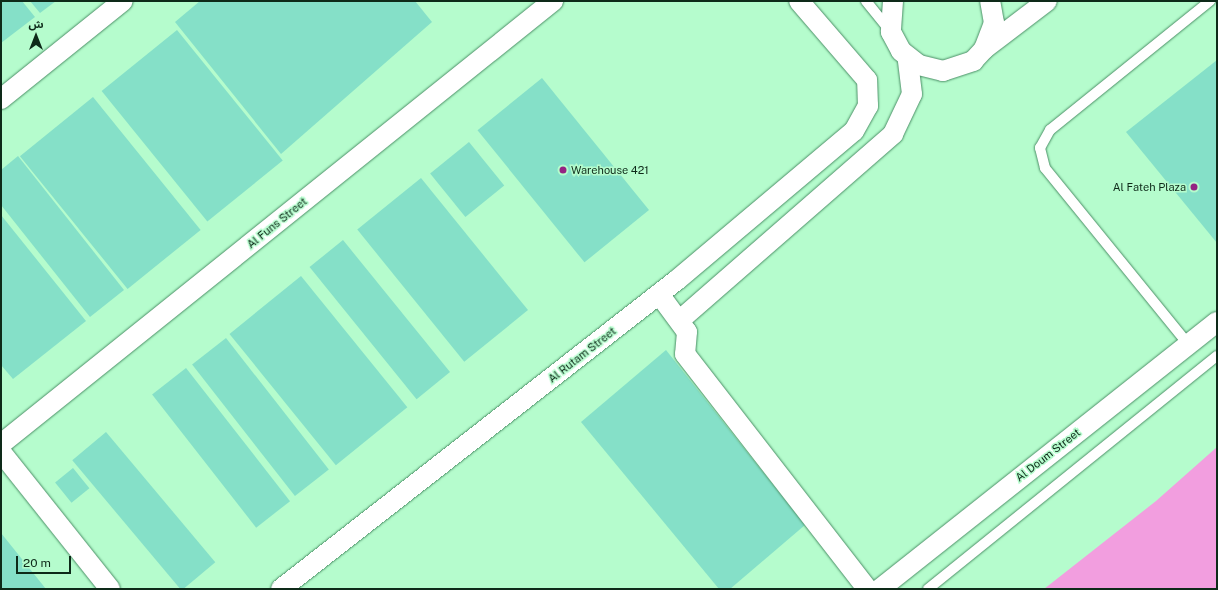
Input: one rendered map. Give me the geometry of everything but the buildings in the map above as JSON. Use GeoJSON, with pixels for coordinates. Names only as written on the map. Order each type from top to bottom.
{"type":"FeatureCollection","features":[{"type":"Feature","properties":{"kind":"street"},"geometry":{"type":"LineString","coordinates":[[1,99],[123,1]]}},
{"type":"Feature","properties":{"kind":"street","name":"Al Funs Street"},"geometry":{"type":"LineString","coordinates":[[1,444],[553,1]]}},
{"type":"Feature","properties":{"kind":"street","name":"Al Rutam Street"},"geometry":{"type":"LineString","coordinates":[[281,589],[659,294],[854,131],[868,106],[867,80],[799,1]]}},
{"type":"Feature","properties":{"kind":"street"},"geometry":{"type":"LineString","coordinates":[[680,320],[879,148],[900,123],[912,94],[908,59],[891,32],[893,1]]}},
{"type":"Feature","properties":{"kind":"street"},"geometry":{"type":"LineString","coordinates":[[984,49],[994,23],[990,1]]}},
{"type":"Feature","properties":{"kind":"street"},"geometry":{"type":"LineString","coordinates":[[912,94],[943,71],[973,61],[984,49],[1048,1]]}},
{"type":"Feature","properties":{"kind":"street"},"geometry":{"type":"LineString","coordinates":[[908,59],[931,70],[943,71]]}},
{"type":"Feature","properties":{"kind":"street"},"geometry":{"type":"LineString","coordinates":[[659,294],[680,320],[687,332],[685,354],[867,589]]}},
{"type":"Feature","properties":{"kind":"street","name":"Al Doum Street"},"geometry":{"type":"LineString","coordinates":[[880,589],[1217,322]]}},
{"type":"Feature","properties":{"kind":"street"},"geometry":{"type":"LineString","coordinates":[[1,452],[110,589]]}},
{"type":"Feature","properties":{"kind":"lane"},"geometry":{"type":"LineString","coordinates":[[866,1],[891,32]]}},
{"type":"Feature","properties":{"kind":"lane"},"geometry":{"type":"LineString","coordinates":[[1188,344],[1045,168],[1040,148],[1050,130],[1210,1]]}},
{"type":"Feature","properties":{"kind":"lane"},"geometry":{"type":"LineString","coordinates":[[928,589],[1217,356]]}},
{"type":"Feature","properties":{"kind":"shaded area"},"geometry":{"type":"Polygon","coordinates":[[[1217,447],[1217,589],[1044,589],[1156,501],[1217,447]]]}},
{"type":"Feature","properties":{"kind":"place","name":"Warehouse 421"},"geometry":{"type":"Point","coordinates":[563,170]}},
{"type":"Feature","properties":{"kind":"place","name":"Al Fateh Plaza"},"geometry":{"type":"Point","coordinates":[1194,187]}}]}
